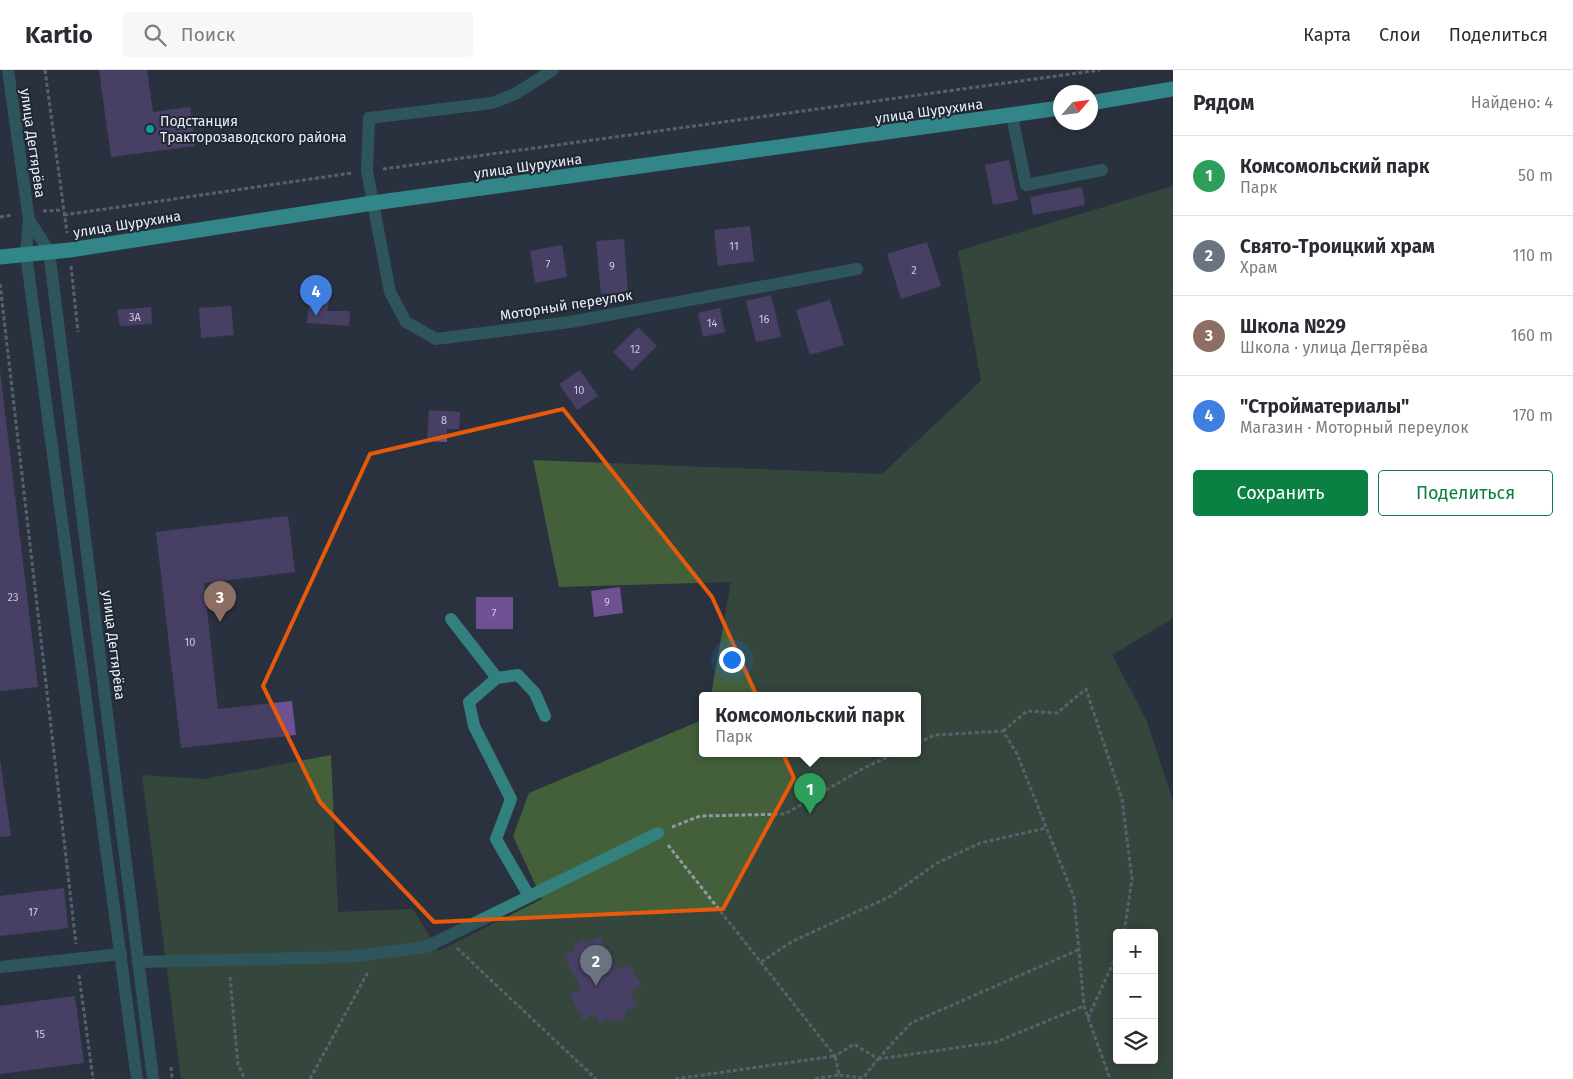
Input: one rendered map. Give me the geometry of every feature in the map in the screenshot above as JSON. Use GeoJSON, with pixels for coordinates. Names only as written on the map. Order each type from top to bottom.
{"type":"FeatureCollection","features":[{"type":"Feature","properties":{"kind":"highway"},"geometry":{"type":"LineString","coordinates":[[1098,102],[1173,89]]}},
{"type":"Feature","properties":{"kind":"highway","name":"улица Шурухина"},"geometry":{"type":"LineString","coordinates":[[0,257],[70,250],[373,203],[1053,109]]}},
{"type":"Feature","properties":{"kind":"street","name":"улица Дегтярёва"},"geometry":{"type":"LineString","coordinates":[[8,70],[29,220],[26,254],[137,1079]]}},
{"type":"Feature","properties":{"kind":"street","name":"Моторный переулок"},"geometry":{"type":"LineString","coordinates":[[553,70],[515,94],[492,104],[369,118],[367,171],[390,292],[406,322],[436,339],[570,322],[857,269]]}},
{"type":"Feature","properties":{"kind":"street"},"geometry":{"type":"LineString","coordinates":[[1012,116],[1026,185],[1102,170]]}},
{"type":"Feature","properties":{"kind":"street","name":"улица Дегтярёва"},"geometry":{"type":"LineString","coordinates":[[29,220],[49,251],[153,1079]]}},
{"type":"Feature","properties":{"kind":"street"},"geometry":{"type":"LineString","coordinates":[[451,618],[497,678]]}},
{"type":"Feature","properties":{"kind":"street"},"geometry":{"type":"LineString","coordinates":[[528,896],[496,839],[511,799],[474,726],[469,702],[497,678],[518,676],[535,693],[545,716]]}},
{"type":"Feature","properties":{"kind":"street"},"geometry":{"type":"LineString","coordinates":[[138,962],[346,957],[426,947],[658,832]]}},
{"type":"Feature","properties":{"kind":"street"},"geometry":{"type":"LineString","coordinates":[[0,967],[121,954]]}},
{"type":"Feature","properties":{"kind":"path"},"geometry":{"type":"LineString","coordinates":[[64,215],[367,171],[1100,70]]}},
{"type":"Feature","properties":{"kind":"path"},"geometry":{"type":"LineString","coordinates":[[0,284],[77,959],[93,1079]]}},
{"type":"Feature","properties":{"kind":"path"},"geometry":{"type":"LineString","coordinates":[[921,742],[934,735],[1003,731],[1027,711],[1056,713],[1086,689],[1122,799],[1132,879],[1125,929]]}},
{"type":"Feature","properties":{"kind":"path"},"geometry":{"type":"LineString","coordinates":[[1003,731],[1017,754],[1074,897],[1084,1006],[1110,1079]]}},
{"type":"Feature","properties":{"kind":"path"},"geometry":{"type":"LineString","coordinates":[[839,1075],[835,1056],[658,832],[700,816],[785,814],[862,769],[888,757]]}},
{"type":"Feature","properties":{"kind":"path"},"geometry":{"type":"LineString","coordinates":[[761,962],[793,941],[889,897],[937,862],[980,843],[1046,828]]}},
{"type":"Feature","properties":{"kind":"path"},"geometry":{"type":"LineString","coordinates":[[446,938],[596,1079]]}},
{"type":"Feature","properties":{"kind":"path"},"geometry":{"type":"LineString","coordinates":[[813,1079],[839,1075],[863,1078],[911,1023],[1078,950]]}},
{"type":"Feature","properties":{"kind":"path"},"geometry":{"type":"LineString","coordinates":[[310,1079],[378,953]]}},
{"type":"Feature","properties":{"kind":"path"},"geometry":{"type":"LineString","coordinates":[[228,960],[234,997],[238,1065],[245,1079]]}},
{"type":"Feature","properties":{"kind":"path"},"geometry":{"type":"LineString","coordinates":[[1088,1019],[1113,963]]}},
{"type":"Feature","properties":{"kind":"path"},"geometry":{"type":"LineString","coordinates":[[675,1079],[835,1056],[854,1044],[878,1059],[996,1042],[1084,1006]]}},
{"type":"Feature","properties":{"kind":"highlighted area"},"geometry":{"type":"Polygon","coordinates":[[[563,409],[712,597],[794,778],[723,909],[434,922],[320,802],[263,686],[370,454],[563,409]]]}},
{"type":"Feature","properties":{"kind":"green space"},"geometry":{"type":"Polygon","coordinates":[[[1173,186],[1173,618],[1112,655],[1146,719],[1173,801],[1173,1079],[181,1079],[142,775],[203,779],[331,755],[338,912],[413,909],[439,951],[542,899],[513,836],[529,793],[699,721],[699,757],[921,757],[921,692],[712,692],[731,582],[559,587],[533,460],[882,474],[981,381],[958,251],[1173,186]]]}},
{"type":"Feature","properties":{"kind":"building","name":"Подстанция Тракторозаводского района"},"geometry":{"type":"Polygon","coordinates":[[[99,70],[147,70],[153,112],[190,107],[195,146],[111,157],[99,70]]]}},
{"type":"Feature","properties":{"kind":"building"},"geometry":{"type":"Polygon","coordinates":[[[1009,160],[1018,200],[993,205],[985,165],[1009,160]]]}},
{"type":"Feature","properties":{"kind":"building"},"geometry":{"type":"Polygon","coordinates":[[[1082,187],[1085,205],[1033,215],[1030,197],[1082,187]]]}},
{"type":"Feature","properties":{"kind":"building"},"geometry":{"type":"Polygon","coordinates":[[[750,226],[754,261],[718,266],[714,230],[750,226]]]}},
{"type":"Feature","properties":{"kind":"building"},"geometry":{"type":"Polygon","coordinates":[[[624,239],[628,292],[601,294],[596,241],[624,239]]]}},
{"type":"Feature","properties":{"kind":"building"},"geometry":{"type":"Polygon","coordinates":[[[927,242],[941,286],[901,299],[887,254],[927,242]]]}},
{"type":"Feature","properties":{"kind":"building"},"geometry":{"type":"Polygon","coordinates":[[[562,245],[567,277],[535,283],[530,251],[562,245]]]}},
{"type":"Feature","properties":{"kind":"building"},"geometry":{"type":"Polygon","coordinates":[[[310,292],[330,294],[327,311],[350,311],[349,326],[307,323],[310,292]]]}},
{"type":"Feature","properties":{"kind":"building"},"geometry":{"type":"Polygon","coordinates":[[[771,295],[781,337],[756,342],[746,301],[771,295]]]}},
{"type":"Feature","properties":{"kind":"building"},"geometry":{"type":"Polygon","coordinates":[[[830,300],[844,345],[810,355],[796,310],[830,300]]]}},
{"type":"Feature","properties":{"kind":"building"},"geometry":{"type":"Polygon","coordinates":[[[231,306],[234,335],[201,338],[199,308],[231,306]]]}},
{"type":"Feature","properties":{"kind":"building"},"geometry":{"type":"Polygon","coordinates":[[[151,307],[152,324],[120,326],[117,310],[151,307]]]}},
{"type":"Feature","properties":{"kind":"building"},"geometry":{"type":"Polygon","coordinates":[[[720,308],[725,332],[703,337],[698,313],[720,308]]]}},
{"type":"Feature","properties":{"kind":"building"},"geometry":{"type":"Polygon","coordinates":[[[638,327],[657,346],[632,371],[613,352],[638,327]]]}},
{"type":"Feature","properties":{"kind":"building"},"geometry":{"type":"Polygon","coordinates":[[[580,370],[598,396],[577,410],[559,384],[580,370]]]}},
{"type":"Feature","properties":{"kind":"building"},"geometry":{"type":"Polygon","coordinates":[[[0,371],[38,687],[0,691],[0,371]]]}},
{"type":"Feature","properties":{"kind":"building"},"geometry":{"type":"Polygon","coordinates":[[[429,410],[460,412],[459,429],[447,429],[447,442],[427,441],[429,410]]]}},
{"type":"Feature","properties":{"kind":"building"},"geometry":{"type":"Polygon","coordinates":[[[288,516],[295,572],[204,583],[218,709],[292,701],[296,735],[181,748],[156,532],[288,516]]]}},
{"type":"Feature","properties":{"kind":"building"},"geometry":{"type":"Polygon","coordinates":[[[620,587],[623,613],[594,617],[591,591],[620,587]]]}},
{"type":"Feature","properties":{"kind":"building"},"geometry":{"type":"Polygon","coordinates":[[[476,597],[513,597],[513,629],[476,629],[476,597]]]}},
{"type":"Feature","properties":{"kind":"building"},"geometry":{"type":"Polygon","coordinates":[[[0,759],[11,836],[0,837],[0,759]]]}},
{"type":"Feature","properties":{"kind":"building"},"geometry":{"type":"Polygon","coordinates":[[[64,888],[68,928],[0,936],[0,896],[64,888]]]}},
{"type":"Feature","properties":{"kind":"building"},"geometry":{"type":"Polygon","coordinates":[[[600,937],[617,969],[630,964],[641,985],[630,991],[637,1005],[627,1010],[623,1020],[614,1022],[608,1019],[599,1023],[595,1014],[583,1020],[570,995],[582,989],[564,956],[576,950],[573,945],[584,939],[587,943],[600,937]]]}},
{"type":"Feature","properties":{"kind":"building"},"geometry":{"type":"Polygon","coordinates":[[[75,996],[84,1063],[0,1074],[0,1006],[75,996]]]}},
{"type":"Feature","properties":{"kind":"place","name":"Подстанция Тракторозаводского района"},"geometry":{"type":"Point","coordinates":[150,129]}},
{"type":"Feature","properties":{"kind":"place","name":"\"Стройматериалы\""},"geometry":{"type":"Point","coordinates":[316,316]}},
{"type":"Feature","properties":{"kind":"place","name":"Школа №29"},"geometry":{"type":"Point","coordinates":[220,622]}},
{"type":"Feature","properties":{"kind":"place","name":"Комсомольский парк"},"geometry":{"type":"Point","coordinates":[810,814]}},
{"type":"Feature","properties":{"kind":"place","name":"Свято-Троицкий храм"},"geometry":{"type":"Point","coordinates":[596,986]}}]}
